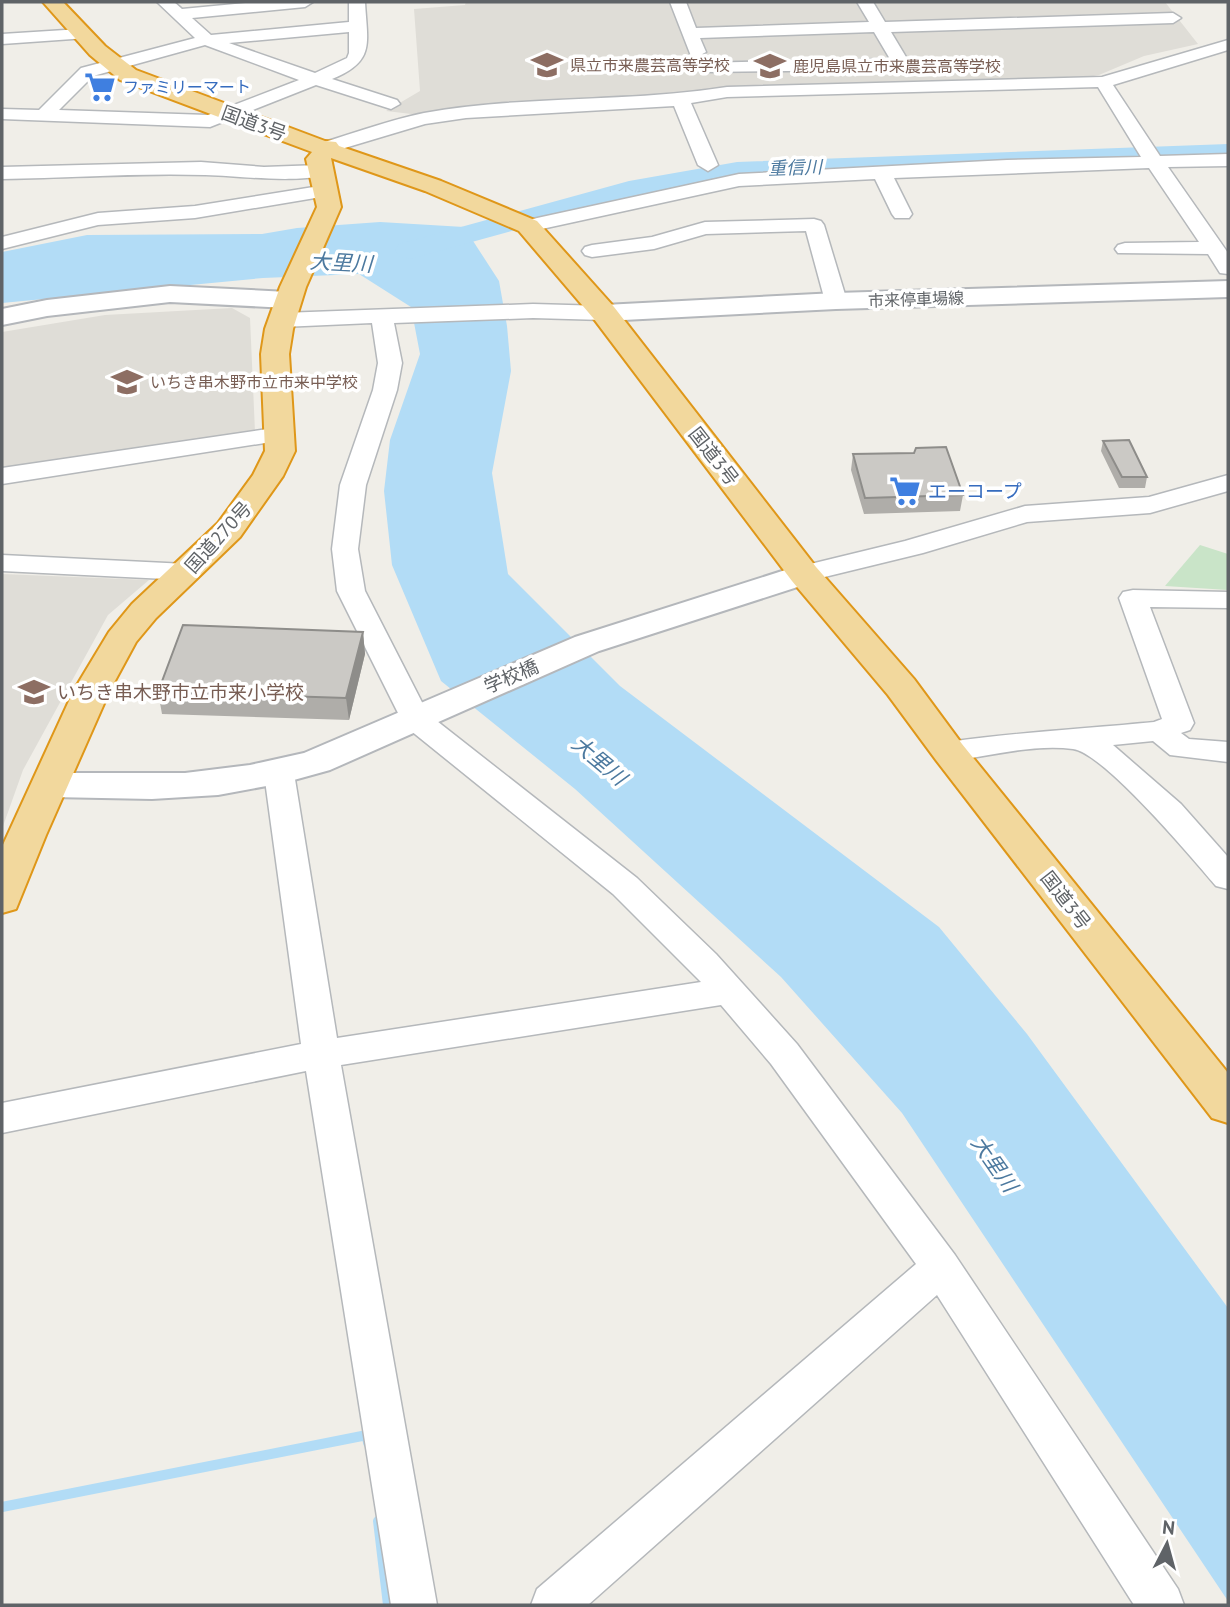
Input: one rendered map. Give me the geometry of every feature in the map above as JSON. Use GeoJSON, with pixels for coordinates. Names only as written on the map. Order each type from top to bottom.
{"type":"FeatureCollection","features":[{"type":"Feature","properties":{"kind":"highway","name":"国道3号"},"geometry":{"type":"LineString","coordinates":[[53,2],[112,65],[128,75],[228,114],[433,186],[512,220],[604,313],[804,574],[901,687],[949,752],[1228,1105]]}},
{"type":"Feature","properties":{"kind":"highway","name":"国道270号"},"geometry":{"type":"LineString","coordinates":[[2,900],[26,835],[92,690],[121,639],[144,611],[187,572],[245,510],[274,465],[280,451],[281,434],[275,354],[288,302],[329,207],[318,156],[328,147]]}},
{"type":"Feature","properties":{"kind":"street"},"geometry":{"type":"LineString","coordinates":[[171,8],[304,2]]}},
{"type":"Feature","properties":{"kind":"street"},"geometry":{"type":"LineString","coordinates":[[2,114],[210,121],[314,80],[353,61],[358,53],[357,2]]}},
{"type":"Feature","properties":{"kind":"street"},"geometry":{"type":"LineString","coordinates":[[678,2],[714,96]]}},
{"type":"Feature","properties":{"kind":"street"},"geometry":{"type":"LineString","coordinates":[[703,67],[889,65],[900,62],[865,2]]}},
{"type":"Feature","properties":{"kind":"street"},"geometry":{"type":"LineString","coordinates":[[984,2],[1000,22]]}},
{"type":"Feature","properties":{"kind":"street"},"geometry":{"type":"LineString","coordinates":[[1048,2],[1064,20]]}},
{"type":"Feature","properties":{"kind":"street"},"geometry":{"type":"LineString","coordinates":[[171,8],[207,40],[250,58],[391,104]]}},
{"type":"Feature","properties":{"kind":"street"},"geometry":{"type":"LineString","coordinates":[[690,33],[1173,18]]}},
{"type":"Feature","properties":{"kind":"street"},"geometry":{"type":"LineString","coordinates":[[44,116],[87,72],[207,40],[356,26]]}},
{"type":"Feature","properties":{"kind":"street"},"geometry":{"type":"LineString","coordinates":[[2,39],[81,34]]}},
{"type":"Feature","properties":{"kind":"street"},"geometry":{"type":"LineString","coordinates":[[328,147],[423,119],[466,113],[589,108],[680,100],[727,92],[1103,82],[1228,45]]}},
{"type":"Feature","properties":{"kind":"street"},"geometry":{"type":"LineString","coordinates":[[1103,82],[1154,163],[1228,268]]}},
{"type":"Feature","properties":{"kind":"street"},"geometry":{"type":"LineString","coordinates":[[680,100],[708,165]]}},
{"type":"Feature","properties":{"kind":"street"},"geometry":{"type":"LineString","coordinates":[[512,220],[739,180],[882,172],[1228,160]]}},
{"type":"Feature","properties":{"kind":"street"},"geometry":{"type":"LineString","coordinates":[[2,173],[201,168],[323,181]]}},
{"type":"Feature","properties":{"kind":"street"},"geometry":{"type":"LineString","coordinates":[[882,172],[902,214]]}},
{"type":"Feature","properties":{"kind":"street"},"geometry":{"type":"LineString","coordinates":[[2,243],[98,219],[195,212],[323,181]]}},
{"type":"Feature","properties":{"kind":"street"},"geometry":{"type":"LineString","coordinates":[[592,251],[654,243],[705,228],[814,225],[836,301]]}},
{"type":"Feature","properties":{"kind":"street"},"geometry":{"type":"LineString","coordinates":[[1125,249],[1214,248]]}},
{"type":"Feature","properties":{"kind":"street","name":"市来停車場線"},"geometry":{"type":"LineString","coordinates":[[604,313],[836,301],[1228,289]]}},
{"type":"Feature","properties":{"kind":"street"},"geometry":{"type":"LineString","coordinates":[[2,317],[59,306],[170,294],[288,302],[386,316],[522,312],[604,313]]}},
{"type":"Feature","properties":{"kind":"street"},"geometry":{"type":"LineString","coordinates":[[386,316],[390,363],[385,390],[353,485],[345,549],[351,591],[426,714],[625,886],[704,962],[784,1054],[941,1267],[1161,1605]]}},
{"type":"Feature","properties":{"kind":"street"},"geometry":{"type":"LineString","coordinates":[[2,476],[281,434]]}},
{"type":"Feature","properties":{"kind":"street"},"geometry":{"type":"LineString","coordinates":[[804,574],[914,547],[1025,514],[1150,505],[1228,483]]}},
{"type":"Feature","properties":{"kind":"street"},"geometry":{"type":"LineString","coordinates":[[2,563],[187,572]]}},
{"type":"Feature","properties":{"kind":"street","name":"学校橋"},"geometry":{"type":"LineString","coordinates":[[51,785],[200,786],[279,773],[317,762],[587,644],[804,574]]}},
{"type":"Feature","properties":{"kind":"street"},"geometry":{"type":"LineString","coordinates":[[949,752],[1023,741],[1081,739],[1159,731],[1179,723],[1178,713],[1133,598],[1228,600]]}},
{"type":"Feature","properties":{"kind":"street"},"geometry":{"type":"LineString","coordinates":[[1159,731],[1181,748],[1228,752]]}},
{"type":"Feature","properties":{"kind":"street"},"geometry":{"type":"LineString","coordinates":[[1081,739],[1106,754],[1170,811],[1228,878]]}},
{"type":"Feature","properties":{"kind":"street"},"geometry":{"type":"LineString","coordinates":[[279,773],[321,1054],[414,1605]]}},
{"type":"Feature","properties":{"kind":"street"},"geometry":{"type":"LineString","coordinates":[[2,1118],[321,1054],[729,991]]}},
{"type":"Feature","properties":{"kind":"street"},"geometry":{"type":"LineString","coordinates":[[554,1605],[941,1267]]}},
{"type":"Feature","properties":{"kind":"shaded area","name":"鹿児島県立市来農芸高等学校"},"geometry":{"type":"Polygon","coordinates":[[[466,2],[1165,2],[1198,44],[1144,56],[1099,75],[1072,80],[729,90],[420,115],[386,111],[420,91],[414,9],[465,5],[466,2]]]}},
{"type":"Feature","properties":{"kind":"shaded area","name":"いちき串木野市立市来中学校"},"geometry":{"type":"Polygon","coordinates":[[[232,308],[250,318],[255,432],[2,470],[2,332],[105,315],[232,308]]]}},
{"type":"Feature","properties":{"kind":"shaded area","name":"いちき串木野市立市来小学校"},"geometry":{"type":"Polygon","coordinates":[[[2,574],[149,580],[108,615],[23,770],[2,829],[2,574]]]}},
{"type":"Feature","properties":{"kind":"green space"},"geometry":{"type":"Polygon","coordinates":[[[1200,545],[1228,554],[1228,590],[1165,586],[1200,545]]]}},
{"type":"Feature","properties":{"kind":"water","name":"大里川"},"geometry":{"type":"Polygon","coordinates":[[[380,222],[464,227],[499,281],[511,371],[492,473],[508,574],[620,686],[939,927],[1027,1034],[1228,1308],[1228,1601],[902,1113],[781,977],[575,789],[441,681],[392,565],[384,491],[390,440],[420,354],[411,307],[359,274],[263,278],[2,303],[2,252],[87,235],[262,234],[297,228],[380,222]]]}},
{"type":"Feature","properties":{"kind":"building"},"geometry":{"type":"Polygon","coordinates":[[[1129,440],[1147,477],[1122,477],[1103,441],[1129,440]]]}},
{"type":"Feature","properties":{"kind":"building","name":"エーコープ"},"geometry":{"type":"Polygon","coordinates":[[[946,447],[963,495],[865,498],[853,454],[914,453],[916,448],[946,447]]]}},
{"type":"Feature","properties":{"kind":"building"},"geometry":{"type":"Polygon","coordinates":[[[183,625],[363,632],[346,698],[158,692],[183,625]]]}},
{"type":"Feature","properties":{"kind":"waterway","name":"重信川"},"geometry":{"type":"LineString","coordinates":[[410,250],[629,190],[737,170],[1228,152]]}},
{"type":"Feature","properties":{"kind":"waterway"},"geometry":{"type":"LineString","coordinates":[[2,1507],[367,1435],[368,1443]]}},
{"type":"Feature","properties":{"kind":"waterway"},"geometry":{"type":"LineString","coordinates":[[378,1521],[388,1605]]}},
{"type":"Feature","properties":{"kind":"place","name":"県立市来農芸高等学校"},"geometry":{"type":"Point","coordinates":[547,65]}},
{"type":"Feature","properties":{"kind":"place","name":"鹿児島県立市来農芸高等学校"},"geometry":{"type":"Point","coordinates":[770,66]}},
{"type":"Feature","properties":{"kind":"place","name":"ファミリーマート"},"geometry":{"type":"Point","coordinates":[100,87]}},
{"type":"Feature","properties":{"kind":"place","name":"いちき串木野市立市来中学校"},"geometry":{"type":"Point","coordinates":[127,382]}},
{"type":"Feature","properties":{"kind":"place","name":"エーコープ"},"geometry":{"type":"Point","coordinates":[905,491]}},
{"type":"Feature","properties":{"kind":"place","name":"いちき串木野市立市来小学校"},"geometry":{"type":"Point","coordinates":[34,692]}}]}
